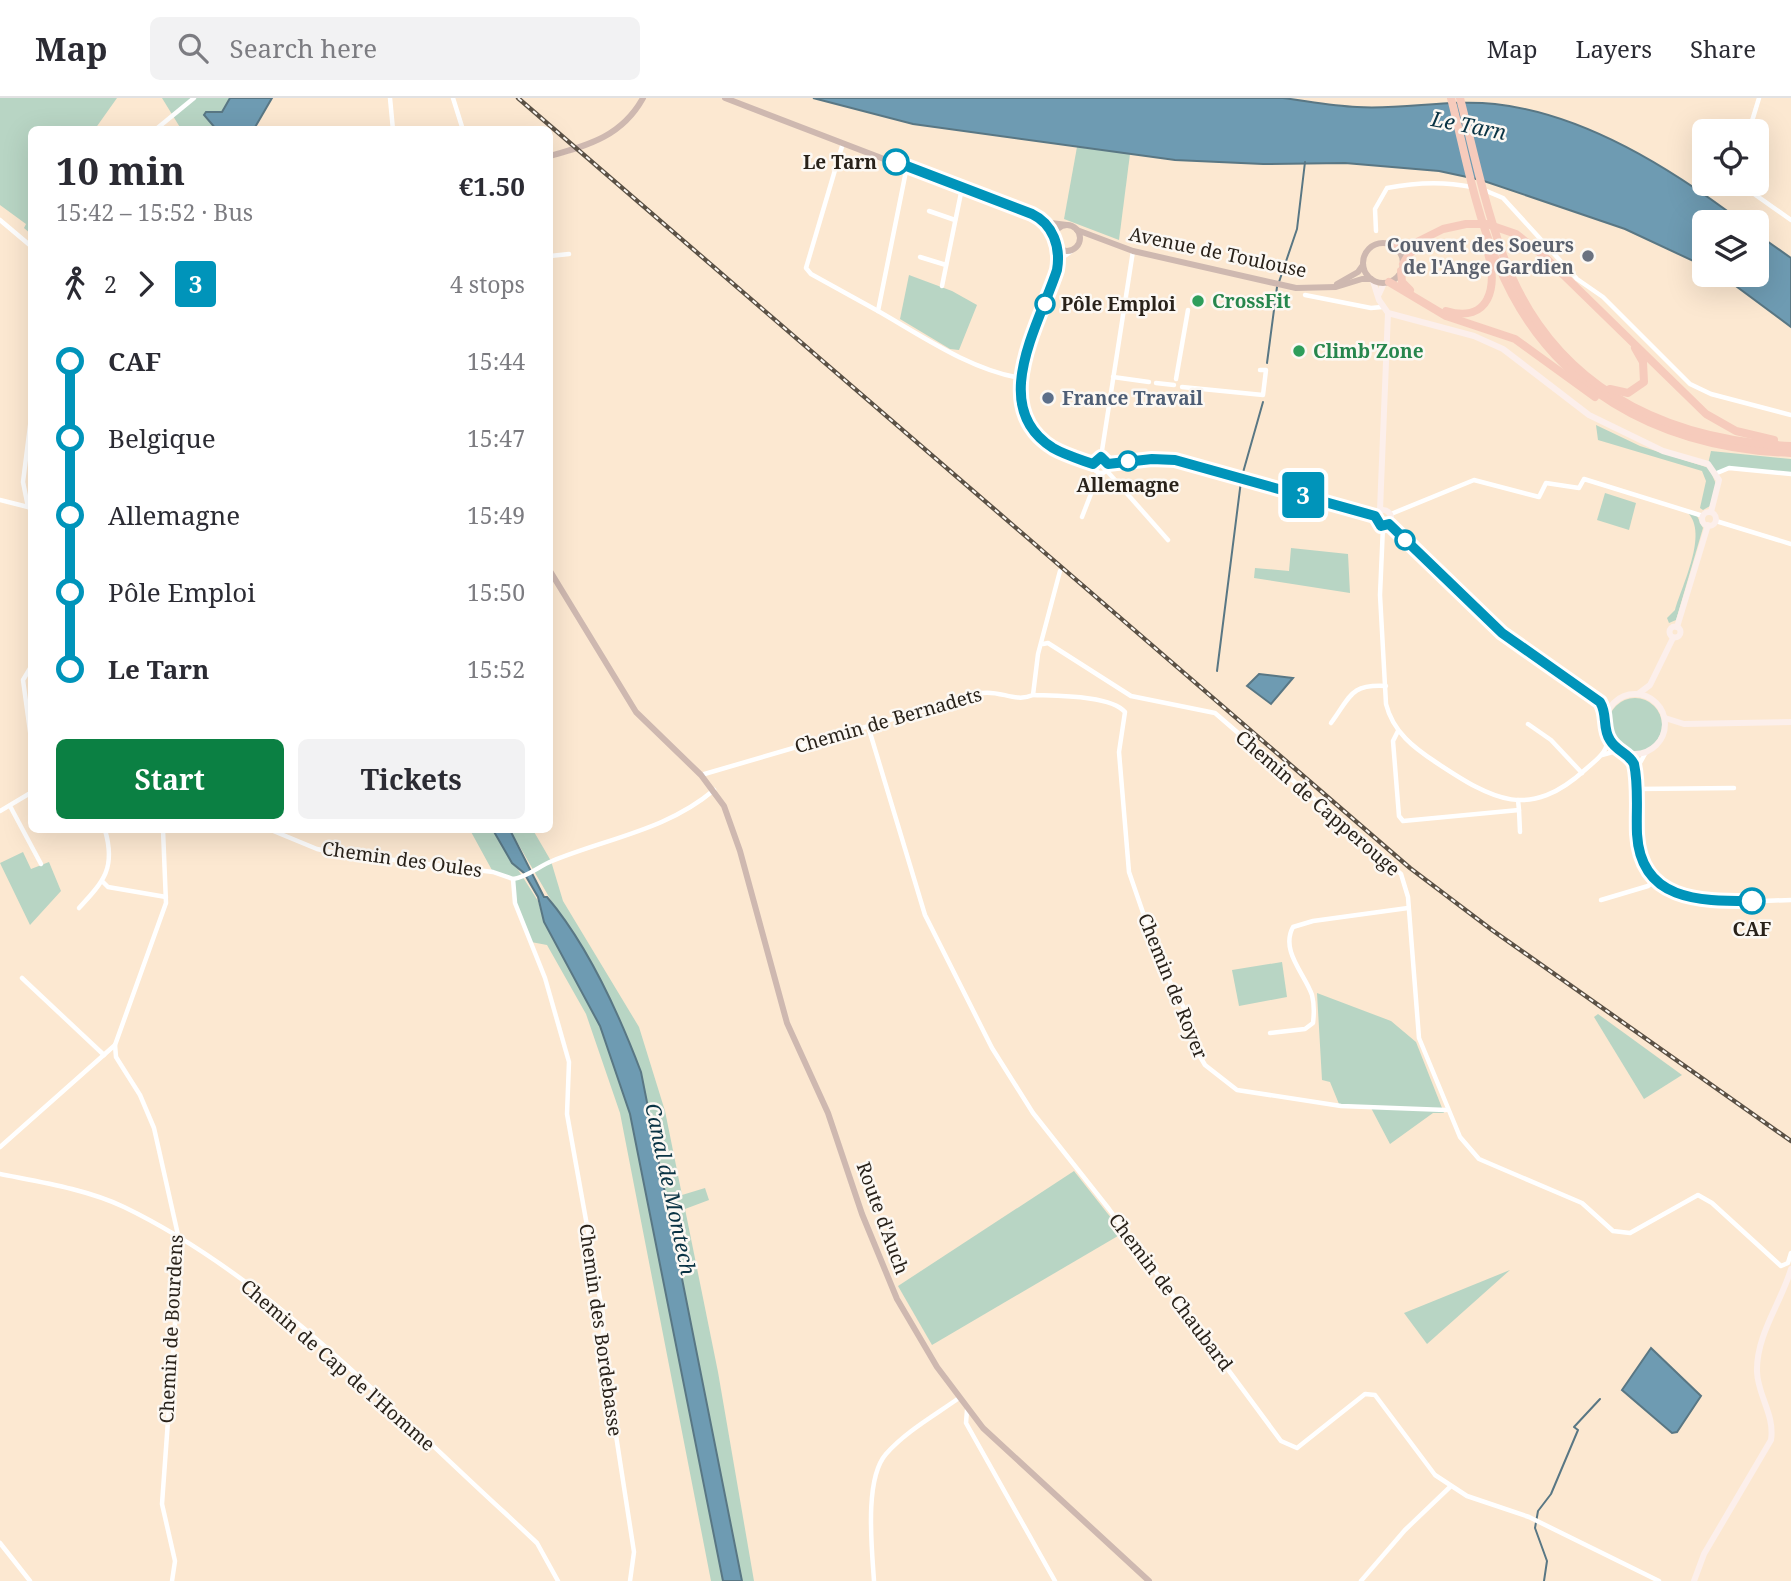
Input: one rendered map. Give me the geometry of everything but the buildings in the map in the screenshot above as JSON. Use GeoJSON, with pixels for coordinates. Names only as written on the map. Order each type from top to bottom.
{"type":"FeatureCollection","features":[{"type":"Feature","properties":{"kind":"highway"},"geometry":{"type":"LineString","coordinates":[[1451,98],[1475,192],[1486,239],[1493,288],[1482,306],[1473,311],[1454,313],[1437,307],[1407,288],[1402,268],[1414,249],[1457,230],[1487,227],[1508,234],[1539,256],[1636,349],[1645,368],[1644,382],[1634,391],[1616,392],[1558,348]]}},
{"type":"Feature","properties":{"kind":"highway"},"geometry":{"type":"LineString","coordinates":[[1460,98],[1498,242],[1526,305],[1558,348],[1587,376],[1618,399],[1666,424],[1720,439],[1791,444]]}},
{"type":"Feature","properties":{"kind":"highway"},"geometry":{"type":"LineString","coordinates":[[1394,247],[1405,248],[1443,229],[1466,224],[1487,224],[1509,231],[1544,256],[1706,414],[1748,435],[1791,444]]}},
{"type":"Feature","properties":{"kind":"highway"},"geometry":{"type":"LineString","coordinates":[[1486,239],[1517,304],[1541,339],[1579,378],[1641,420]]}},
{"type":"Feature","properties":{"kind":"highway"},"geometry":{"type":"LineString","coordinates":[[1386,283],[1446,316],[1515,339],[1613,409],[1712,444],[1791,453]]}},
{"type":"Feature","properties":{"kind":"main road"},"geometry":{"type":"LineString","coordinates":[[725,98],[1039,217],[1067,225],[1077,230],[1080,240],[1075,248],[1062,250],[1039,217]]}},
{"type":"Feature","properties":{"kind":"main road"},"geometry":{"type":"LineString","coordinates":[[553,155],[614,133],[631,117],[642,99]]}},
{"type":"Feature","properties":{"kind":"main road"},"geometry":{"type":"LineString","coordinates":[[1056,242],[1060,228],[1067,225]]}},
{"type":"Feature","properties":{"kind":"main road","name":"Avenue de Toulouse"},"geometry":{"type":"LineString","coordinates":[[1077,230],[1133,251],[1283,286],[1326,288],[1372,280]]}},
{"type":"Feature","properties":{"kind":"main road","name":"Avenue de Toulouse"},"geometry":{"type":"LineString","coordinates":[[1075,248],[1089,242],[1104,242]]}},
{"type":"Feature","properties":{"kind":"main road"},"geometry":{"type":"LineString","coordinates":[[1382,243],[1394,247],[1401,256],[1402,268],[1386,283],[1372,280],[1363,265],[1365,254],[1373,246],[1382,243]]}},
{"type":"Feature","properties":{"kind":"main road","name":"Avenue de Toulouse"},"geometry":{"type":"LineString","coordinates":[[1326,288],[1354,275],[1363,265]]}},
{"type":"Feature","properties":{"kind":"main road","name":"Route d'Auch"},"geometry":{"type":"LineString","coordinates":[[553,576],[636,712],[701,775],[724,806],[740,852],[791,1034],[828,1113],[881,1263],[915,1332],[967,1410],[983,1429],[1149,1581]]}},
{"type":"Feature","properties":{"kind":"street"},"geometry":{"type":"LineString","coordinates":[[160,126],[194,98]]}},
{"type":"Feature","properties":{"kind":"street"},"geometry":{"type":"LineString","coordinates":[[390,98],[393,126]]}},
{"type":"Feature","properties":{"kind":"street"},"geometry":{"type":"LineString","coordinates":[[453,98],[462,126]]}},
{"type":"Feature","properties":{"kind":"street"},"geometry":{"type":"LineString","coordinates":[[1753,119],[1759,98]]}},
{"type":"Feature","properties":{"kind":"street"},"geometry":{"type":"LineString","coordinates":[[843,143],[806,268],[811,274],[952,353],[995,373],[1020,378]]}},
{"type":"Feature","properties":{"kind":"street"},"geometry":{"type":"LineString","coordinates":[[878,311],[907,166]]}},
{"type":"Feature","properties":{"kind":"street"},"geometry":{"type":"LineString","coordinates":[[1377,231],[1375,209],[1387,188],[1414,183],[1450,183],[1493,191],[1503,198],[1577,279],[1603,297],[1690,384],[1711,394],[1791,415]]}},
{"type":"Feature","properties":{"kind":"street"},"geometry":{"type":"LineString","coordinates":[[942,286],[962,187]]}},
{"type":"Feature","properties":{"kind":"street"},"geometry":{"type":"LineString","coordinates":[[1758,196],[1791,220]]}},
{"type":"Feature","properties":{"kind":"street"},"geometry":{"type":"LineString","coordinates":[[929,211],[956,220]]}},
{"type":"Feature","properties":{"kind":"street"},"geometry":{"type":"LineString","coordinates":[[0,220],[28,244]]}},
{"type":"Feature","properties":{"kind":"street"},"geometry":{"type":"LineString","coordinates":[[1056,242],[1057,270]]}},
{"type":"Feature","properties":{"kind":"street"},"geometry":{"type":"LineString","coordinates":[[1075,248],[1062,258],[1057,270],[1020,378],[1021,404],[1037,434],[1056,450],[1093,464],[1099,473]]}},
{"type":"Feature","properties":{"kind":"street"},"geometry":{"type":"LineString","coordinates":[[1093,464],[1101,457],[1133,251]]}},
{"type":"Feature","properties":{"kind":"street"},"geometry":{"type":"LineString","coordinates":[[553,256],[569,254]]}},
{"type":"Feature","properties":{"kind":"street"},"geometry":{"type":"LineString","coordinates":[[920,257],[946,265]]}},
{"type":"Feature","properties":{"kind":"street"},"geometry":{"type":"LineString","coordinates":[[1372,280],[1382,307],[1388,313],[1496,345],[1588,415],[1663,451],[1708,464],[1717,473],[1719,480],[1711,512],[1716,521],[1791,544]]}},
{"type":"Feature","properties":{"kind":"street"},"geometry":{"type":"LineString","coordinates":[[1378,296],[1386,283]]}},
{"type":"Feature","properties":{"kind":"street","name":"Avenue de Toulouse"},"geometry":{"type":"LineString","coordinates":[[1305,295],[1371,308],[1382,307]]}},
{"type":"Feature","properties":{"kind":"street"},"geometry":{"type":"LineString","coordinates":[[1156,383],[1175,382],[1188,310]]}},
{"type":"Feature","properties":{"kind":"street"},"geometry":{"type":"LineString","coordinates":[[1388,313],[1376,523],[1386,525],[1502,633],[1595,698],[1606,716],[1607,747],[1582,773],[1550,794],[1518,800],[1483,793],[1417,750],[1398,731],[1388,711],[1380,596],[1386,525],[1391,514]]}},
{"type":"Feature","properties":{"kind":"street"},"geometry":{"type":"LineString","coordinates":[[1182,387],[1263,395],[1266,370],[1260,370]]}},
{"type":"Feature","properties":{"kind":"street"},"geometry":{"type":"LineString","coordinates":[[1113,377],[1149,382]]}},
{"type":"Feature","properties":{"kind":"street"},"geometry":{"type":"LineString","coordinates":[[28,442],[23,482],[28,501]]}},
{"type":"Feature","properties":{"kind":"street"},"geometry":{"type":"LineString","coordinates":[[1101,457],[1108,464]]}},
{"type":"Feature","properties":{"kind":"street"},"geometry":{"type":"LineString","coordinates":[[1108,464],[1164,458],[1378,513],[1391,514],[1474,480],[1539,497],[1546,482],[1578,488],[1584,478],[1703,516],[1711,512]]}},
{"type":"Feature","properties":{"kind":"street"},"geometry":{"type":"LineString","coordinates":[[1108,464],[1107,471],[1168,540]]}},
{"type":"Feature","properties":{"kind":"street"},"geometry":{"type":"LineString","coordinates":[[1717,473],[1729,468],[1791,474]]}},
{"type":"Feature","properties":{"kind":"street"},"geometry":{"type":"LineString","coordinates":[[1099,473],[1107,471]]}},
{"type":"Feature","properties":{"kind":"street"},"geometry":{"type":"LineString","coordinates":[[1082,517],[1099,473]]}},
{"type":"Feature","properties":{"kind":"street"},"geometry":{"type":"LineString","coordinates":[[0,500],[28,507]]}},
{"type":"Feature","properties":{"kind":"street"},"geometry":{"type":"LineString","coordinates":[[1703,516],[1703,522],[1708,525]]}},
{"type":"Feature","properties":{"kind":"street"},"geometry":{"type":"LineString","coordinates":[[1595,698],[1616,701],[1638,694],[1647,689],[1655,678],[1673,638],[1669,631],[1677,626],[1708,525],[1716,521]]}},
{"type":"Feature","properties":{"kind":"street"},"geometry":{"type":"LineString","coordinates":[[1033,695],[1038,654],[1043,644],[1041,641],[1060,571]]}},
{"type":"Feature","properties":{"kind":"street","name":"Chemin de Capperouge"},"geometry":{"type":"LineString","coordinates":[[1043,644],[1048,643],[1130,696],[1207,709],[1218,716],[1399,872],[1405,881],[1419,1038],[1460,1138],[1479,1159],[1582,1203],[1613,1231],[1630,1233],[1699,1195],[1712,1203],[1781,1266],[1788,1263],[1791,1253]]}},
{"type":"Feature","properties":{"kind":"street"},"geometry":{"type":"LineString","coordinates":[[28,671],[23,680],[28,717]]}},
{"type":"Feature","properties":{"kind":"street"},"geometry":{"type":"LineString","coordinates":[[1636,771],[1646,752],[1660,741],[1664,733],[1665,718],[1656,702],[1655,678]]}},
{"type":"Feature","properties":{"kind":"street"},"geometry":{"type":"LineString","coordinates":[[1331,723],[1360,686],[1386,686]]}},
{"type":"Feature","properties":{"kind":"street","name":"Chemin de Bernadets"},"geometry":{"type":"LineString","coordinates":[[701,775],[982,693],[1001,693],[1018,699],[1033,695]]}},
{"type":"Feature","properties":{"kind":"street"},"geometry":{"type":"LineString","coordinates":[[1638,694],[1656,702]]}},
{"type":"Feature","properties":{"kind":"street","name":"Chemin de Royer"},"geometry":{"type":"LineString","coordinates":[[1033,695],[1071,695],[1109,704],[1125,712],[1119,752],[1129,872],[1151,939],[1190,1019],[1198,1054],[1205,1065],[1237,1090],[1341,1106],[1447,1110]]}},
{"type":"Feature","properties":{"kind":"street"},"geometry":{"type":"LineString","coordinates":[[1606,716],[1616,701]]}},
{"type":"Feature","properties":{"kind":"street"},"geometry":{"type":"LineString","coordinates":[[1665,718],[1684,724],[1791,722]]}},
{"type":"Feature","properties":{"kind":"street"},"geometry":{"type":"LineString","coordinates":[[1528,724],[1551,740],[1582,773]]}},
{"type":"Feature","properties":{"kind":"street"},"geometry":{"type":"LineString","coordinates":[[1664,733],[1684,724]]}},
{"type":"Feature","properties":{"kind":"street","name":"Chemin de Chaubard"},"geometry":{"type":"LineString","coordinates":[[868,726],[925,915],[992,1048],[1033,1113],[1109,1209],[1281,1441],[1297,1448],[1365,1394],[1371,1393],[1435,1475],[1451,1486],[1467,1496],[1537,1520],[1659,1581]]}},
{"type":"Feature","properties":{"kind":"street"},"geometry":{"type":"LineString","coordinates":[[1398,731],[1393,741],[1399,816],[1403,821],[1519,810]]}},
{"type":"Feature","properties":{"kind":"street"},"geometry":{"type":"LineString","coordinates":[[1607,735],[1620,750],[1629,754],[1646,752]]}},
{"type":"Feature","properties":{"kind":"street"},"geometry":{"type":"LineString","coordinates":[[1601,755],[1620,750]]}},
{"type":"Feature","properties":{"kind":"street"},"geometry":{"type":"LineString","coordinates":[[1629,754],[1636,771],[1640,852],[1656,879],[1676,894],[1703,901],[1791,900]]}},
{"type":"Feature","properties":{"kind":"street"},"geometry":{"type":"LineString","coordinates":[[1636,789],[1734,788]]}},
{"type":"Feature","properties":{"kind":"street","name":"Chemin des Oules"},"geometry":{"type":"LineString","coordinates":[[278,833],[317,849],[336,853],[493,872],[513,879],[551,861],[652,828],[714,790]]}},
{"type":"Feature","properties":{"kind":"street"},"geometry":{"type":"LineString","coordinates":[[0,811],[28,795]]}},
{"type":"Feature","properties":{"kind":"street"},"geometry":{"type":"LineString","coordinates":[[1518,800],[1520,832]]}},
{"type":"Feature","properties":{"kind":"street"},"geometry":{"type":"LineString","coordinates":[[10,806],[41,864]]}},
{"type":"Feature","properties":{"kind":"street"},"geometry":{"type":"LineString","coordinates":[[79,908],[103,882],[111,850],[107,833]]}},
{"type":"Feature","properties":{"kind":"street"},"geometry":{"type":"LineString","coordinates":[[0,1147],[115,1045],[160,925],[166,897],[163,833]]}},
{"type":"Feature","properties":{"kind":"street","name":"Chemin des Bordebasse"},"geometry":{"type":"LineString","coordinates":[[513,879],[515,903],[545,978],[569,1062],[567,1114],[603,1315],[603,1351],[634,1552],[630,1581]]}},
{"type":"Feature","properties":{"kind":"street"},"geometry":{"type":"LineString","coordinates":[[1601,900],[1648,887],[1656,879]]}},
{"type":"Feature","properties":{"kind":"street"},"geometry":{"type":"LineString","coordinates":[[103,882],[108,887],[166,897]]}},
{"type":"Feature","properties":{"kind":"street"},"geometry":{"type":"LineString","coordinates":[[1270,1033],[1306,1029],[1313,1023],[1312,996],[1294,963],[1290,939],[1293,927],[1313,921],[1408,908]]}},
{"type":"Feature","properties":{"kind":"street"},"geometry":{"type":"LineString","coordinates":[[22,978],[104,1055]]}},
{"type":"Feature","properties":{"kind":"street","name":"Chemin de Bourdens"},"geometry":{"type":"LineString","coordinates":[[115,1045],[116,1057],[140,1095],[154,1128],[178,1236],[176,1309],[162,1504],[175,1561],[172,1581]]}},
{"type":"Feature","properties":{"kind":"street","name":"Chemin de Cap de l'Homme"},"geometry":{"type":"LineString","coordinates":[[0,1174],[121,1205],[178,1236],[290,1318],[363,1383],[537,1543],[558,1581]]}},
{"type":"Feature","properties":{"kind":"street"},"geometry":{"type":"LineString","coordinates":[[1695,1581],[1704,1554],[1771,1440],[1772,1420],[1759,1383],[1758,1359],[1765,1332],[1791,1269]]}},
{"type":"Feature","properties":{"kind":"street"},"geometry":{"type":"LineString","coordinates":[[874,1581],[872,1536],[877,1470],[884,1455],[959,1398]]}},
{"type":"Feature","properties":{"kind":"street"},"geometry":{"type":"LineString","coordinates":[[967,1410],[966,1423],[1055,1581]]}},
{"type":"Feature","properties":{"kind":"street"},"geometry":{"type":"LineString","coordinates":[[1361,1581],[1405,1530],[1451,1486]]}},
{"type":"Feature","properties":{"kind":"street"},"geometry":{"type":"LineString","coordinates":[[0,1543],[30,1581]]}},
{"type":"Feature","properties":{"kind":"green space"},"geometry":{"type":"Polygon","coordinates":[[[0,98],[117,98],[97,126],[28,126],[28,231],[24,228],[26,224],[0,205],[0,98]]]}},
{"type":"Feature","properties":{"kind":"green space"},"geometry":{"type":"Polygon","coordinates":[[[162,98],[230,98],[222,112],[206,112],[204,115],[213,126],[179,126],[162,98]]]}},
{"type":"Feature","properties":{"kind":"green space"},"geometry":{"type":"Polygon","coordinates":[[[1077,147],[1130,154],[1119,240],[1064,219],[1077,147]]]}},
{"type":"Feature","properties":{"kind":"green space"},"geometry":{"type":"Polygon","coordinates":[[[909,275],[952,291],[977,305],[959,350],[950,349],[900,319],[909,275]]]}},
{"type":"Feature","properties":{"kind":"green space"},"geometry":{"type":"Polygon","coordinates":[[[1596,425],[1640,446],[1709,468],[1716,484],[1710,506],[1703,510],[1700,508],[1706,481],[1702,471],[1598,440],[1596,425]]]}},
{"type":"Feature","properties":{"kind":"green space"},"geometry":{"type":"Polygon","coordinates":[[[1711,451],[1791,459],[1791,474],[1729,468],[1717,473],[1708,464],[1711,451]]]}},
{"type":"Feature","properties":{"kind":"green space"},"geometry":{"type":"Polygon","coordinates":[[[1605,493],[1636,503],[1629,530],[1597,520],[1605,493]]]}},
{"type":"Feature","properties":{"kind":"green space"},"geometry":{"type":"Polygon","coordinates":[[[1688,513],[1697,516],[1703,528],[1676,620],[1669,623],[1667,618],[1675,610],[1695,546],[1694,522],[1688,513]]]}},
{"type":"Feature","properties":{"kind":"green space"},"geometry":{"type":"Polygon","coordinates":[[[1291,548],[1348,554],[1350,593],[1254,578],[1255,568],[1289,571],[1291,548]]]}},
{"type":"Feature","properties":{"kind":"green space"},"geometry":{"type":"Polygon","coordinates":[[[1635,698],[1654,706],[1662,725],[1654,744],[1635,752],[1616,744],[1608,725],[1616,706],[1635,698]]]}},
{"type":"Feature","properties":{"kind":"green space"},"geometry":{"type":"Polygon","coordinates":[[[472,833],[495,833],[538,901],[544,922],[600,1026],[630,1114],[723,1581],[711,1581],[620,1113],[586,1014],[547,945],[531,942],[515,903],[513,879],[493,872],[472,833]]]}},
{"type":"Feature","properties":{"kind":"green space"},"geometry":{"type":"Polygon","coordinates":[[[512,833],[535,833],[551,861],[563,901],[639,1027],[665,1111],[682,1195],[705,1188],[709,1200],[685,1209],[718,1372],[754,1581],[742,1581],[641,1072],[615,1010],[512,833]]]}},
{"type":"Feature","properties":{"kind":"green space"},"geometry":{"type":"Polygon","coordinates":[[[23,852],[31,869],[49,862],[61,891],[30,925],[0,863],[23,852]]]}},
{"type":"Feature","properties":{"kind":"green space"},"geometry":{"type":"Polygon","coordinates":[[[1282,962],[1287,997],[1239,1006],[1232,970],[1282,962]]]}},
{"type":"Feature","properties":{"kind":"green space"},"geometry":{"type":"Polygon","coordinates":[[[1317,993],[1391,1021],[1416,1042],[1444,1113],[1433,1113],[1390,1144],[1370,1106],[1339,1104],[1330,1082],[1322,1080],[1317,993]]]}},
{"type":"Feature","properties":{"kind":"green space"},"geometry":{"type":"Polygon","coordinates":[[[1598,1014],[1682,1075],[1644,1099],[1594,1017],[1598,1014]]]}},
{"type":"Feature","properties":{"kind":"green space"},"geometry":{"type":"Polygon","coordinates":[[[1074,1171],[1123,1233],[932,1345],[898,1286],[1074,1171]]]}},
{"type":"Feature","properties":{"kind":"green space"},"geometry":{"type":"Polygon","coordinates":[[[1510,1270],[1427,1344],[1404,1313],[1510,1270]]]}},
{"type":"Feature","properties":{"kind":"water"},"geometry":{"type":"Polygon","coordinates":[[[230,98],[272,98],[256,126],[213,126],[204,115],[206,112],[222,112],[230,98]]]}},
{"type":"Feature","properties":{"kind":"water","name":"Le Tarn"},"geometry":{"type":"Polygon","coordinates":[[[813,98],[1283,98],[1374,108],[1460,103],[1495,104],[1562,119],[1594,132],[1657,164],[1687,183],[1692,186],[1692,196],[1706,196],[1726,210],[1692,210],[1692,260],[1625,229],[1481,180],[1439,171],[1345,163],[1263,164],[1175,160],[913,124],[813,98]]]}},
{"type":"Feature","properties":{"kind":"water"},"geometry":{"type":"Polygon","coordinates":[[[1769,242],[1791,258],[1791,327],[1737,287],[1769,287],[1769,242]]]}},
{"type":"Feature","properties":{"kind":"water"},"geometry":{"type":"Polygon","coordinates":[[[1259,674],[1293,678],[1271,704],[1247,686],[1259,674]]]}},
{"type":"Feature","properties":{"kind":"water"},"geometry":{"type":"Polygon","coordinates":[[[495,833],[512,833],[544,897],[547,897],[562,916],[589,958],[623,1027],[641,1072],[742,1581],[723,1581],[630,1114],[600,1026],[544,922],[538,897],[524,873],[512,863],[495,833]]]}},
{"type":"Feature","properties":{"kind":"water"},"geometry":{"type":"Polygon","coordinates":[[[1651,1348],[1701,1396],[1677,1432],[1672,1433],[1622,1390],[1651,1348]]]}},
{"type":"Feature","properties":{"kind":"waterway"},"geometry":{"type":"LineString","coordinates":[[1279,282],[1297,229],[1305,162]]}},
{"type":"Feature","properties":{"kind":"waterway"},"geometry":{"type":"LineString","coordinates":[[1267,363],[1277,287]]}},
{"type":"Feature","properties":{"kind":"waterway"},"geometry":{"type":"LineString","coordinates":[[1242,476],[1263,402]]}},
{"type":"Feature","properties":{"kind":"waterway"},"geometry":{"type":"LineString","coordinates":[[1217,671],[1241,481]]}},
{"type":"Feature","properties":{"kind":"waterway"},"geometry":{"type":"LineString","coordinates":[[1544,1581],[1547,1561],[1535,1528],[1538,1511],[1551,1494],[1578,1430],[1574,1427],[1600,1399]]}},
{"type":"Feature","properties":{"kind":"railway"},"geometry":{"type":"LineString","coordinates":[[518,98],[550,126]]}},
{"type":"Feature","properties":{"kind":"railway"},"geometry":{"type":"LineString","coordinates":[[553,128],[1410,868],[1492,930],[1791,1141]]}},
{"type":"Feature","properties":{"kind":"bus line","name":"3"},"geometry":{"type":"LineString","coordinates":[[896,162],[1039,217],[1050,229],[1057,246],[1057,270],[1020,378],[1021,404],[1031,426],[1043,441],[1063,453],[1093,464],[1101,457],[1108,461],[1108,464],[1164,458],[1175,460],[1375,516],[1376,523],[1381,526],[1389,524],[1502,633],[1600,702],[1605,710],[1610,741],[1629,754],[1634,764],[1640,852],[1647,868],[1656,879],[1676,894],[1690,899],[1752,901]]}},
{"type":"Feature","properties":{"kind":"place","name":"Le Tarn"},"geometry":{"type":"Point","coordinates":[896,162]}},
{"type":"Feature","properties":{"kind":"place","name":"Couvent des Soeurs de l'Ange Gardien"},"geometry":{"type":"Point","coordinates":[1588,256]}},
{"type":"Feature","properties":{"kind":"place","name":"CrossFit"},"geometry":{"type":"Point","coordinates":[1198,301]}},
{"type":"Feature","properties":{"kind":"place","name":"Pôle Emploi"},"geometry":{"type":"Point","coordinates":[1045,304]}},
{"type":"Feature","properties":{"kind":"place","name":"Climb'Zone"},"geometry":{"type":"Point","coordinates":[1299,351]}},
{"type":"Feature","properties":{"kind":"place","name":"France Travail"},"geometry":{"type":"Point","coordinates":[1048,398]}},
{"type":"Feature","properties":{"kind":"place","name":"Allemagne"},"geometry":{"type":"Point","coordinates":[1128,461]}},
{"type":"Feature","properties":{"kind":"place","name":"CAF"},"geometry":{"type":"Point","coordinates":[1752,901]}},
{"type":"Feature","properties":{"kind":"water label","name":"Canal de Montech"},"geometry":{"type":"Point","coordinates":[671,1189]}}]}
